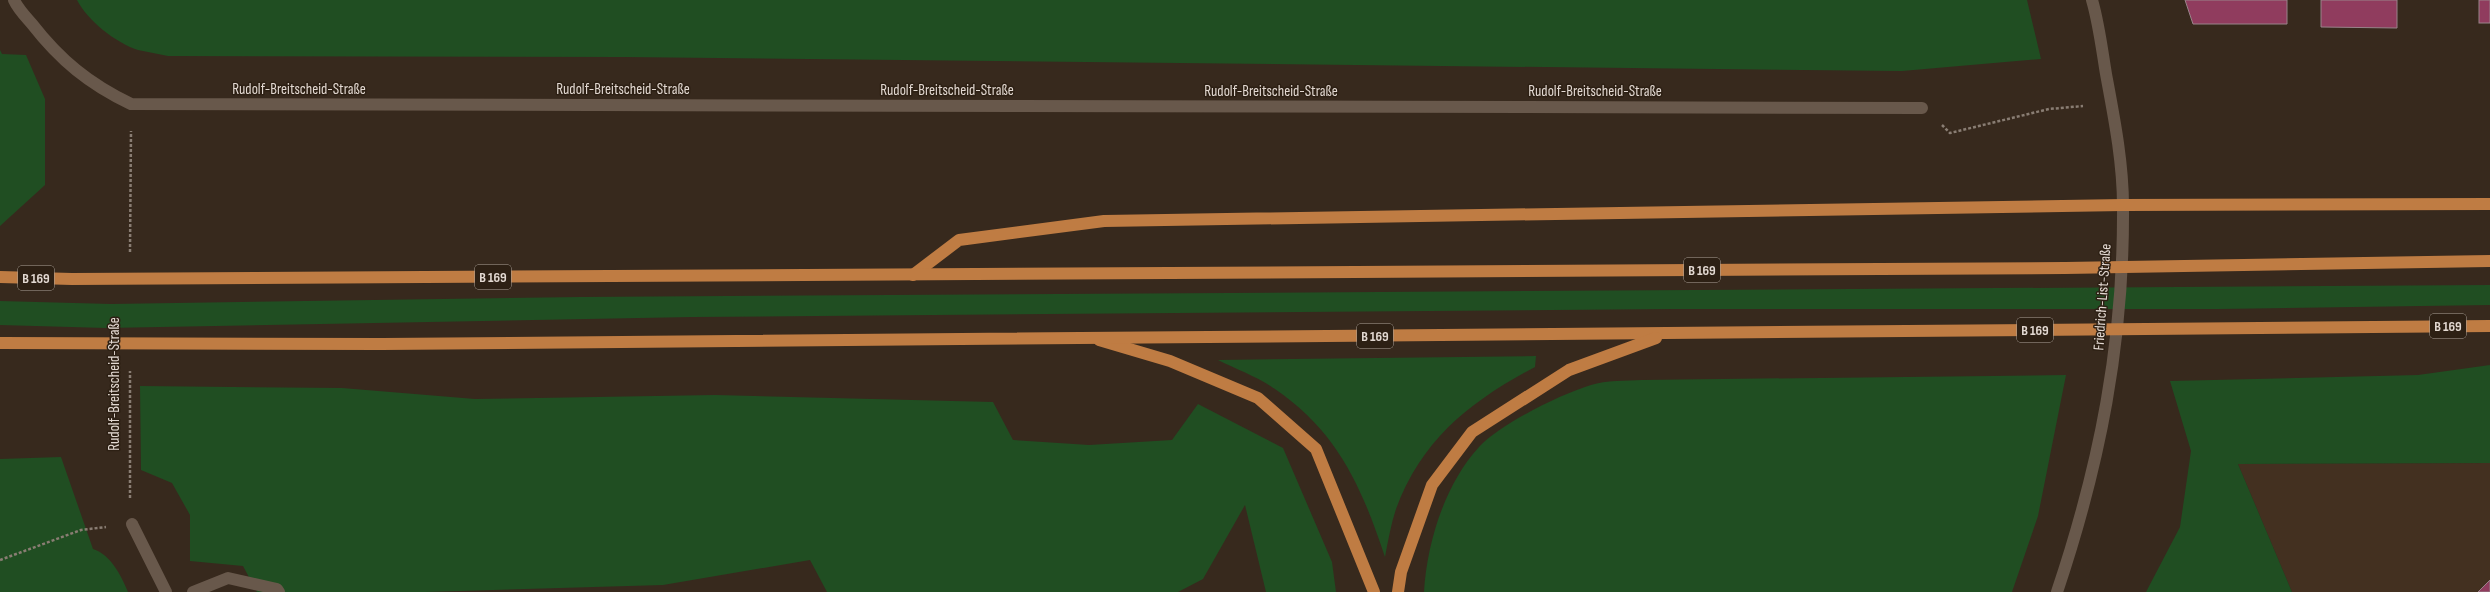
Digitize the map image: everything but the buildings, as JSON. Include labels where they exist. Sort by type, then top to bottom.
[{"type":"highway","points":[[913,275],[959,240],[1104,221],[2123,206],[2490,204]]},
{"type":"highway","name":"B 169","points":[[0,277],[72,279],[2057,268],[2490,261]]},
{"type":"highway","name":"B 169","points":[[0,343],[382,344],[1086,336],[1664,335],[2490,326]]},
{"type":"highway","points":[[1398,592],[1401,572],[1432,485],[1472,432],[1569,370],[1664,335]]},
{"type":"highway","points":[[1086,336],[1170,361],[1258,398],[1316,449],[1374,592]]},
{"type":"street","name":"Rudolf-Breitscheid-Straße","points":[[14,0],[49,47],[69,66],[109,94],[130,104],[1922,108]]},
{"type":"street","name":"Friedrich-List-Straße","points":[[2057,592],[2095,465],[2112,378],[2120,317],[2123,206],[2111,103],[2092,0]]},
{"type":"street","points":[[132,524],[166,592]]},
{"type":"street","points":[[193,592],[228,578],[277,589],[280,592]]},
{"type":"path","points":[[1922,108],[1950,132],[2048,109],[2111,103]]},
{"type":"path","points":[[130,257],[131,156]]},
{"type":"path","name":"Rudolf-Breitscheid-Straße","points":[[130,366],[130,468]]},
{"type":"path","points":[[0,560],[81,530],[132,524]]},
{"type":"shaded area","points":[[2490,463],[2490,592],[2292,592],[2238,464]]},
{"type":"green space","points":[[77,0],[2027,0],[2041,59],[1902,71],[624,57],[168,56],[129,47],[95,23]]},
{"type":"green space","points":[[0,50],[2,54],[26,55],[45,99],[45,185],[0,226]]},
{"type":"green space","points":[[2490,285],[2490,305],[2219,309],[1672,309],[692,317],[106,328],[0,325],[0,301],[111,304],[581,297]]},
{"type":"green space","points":[[1536,356],[1535,367],[1512,380],[1470,408],[1451,424],[1435,442],[1420,462],[1407,484],[1396,509],[1385,557],[1357,485],[1345,463],[1316,424],[1297,406],[1275,389],[1218,360]]},
{"type":"green space","points":[[2490,365],[2490,463],[2238,464],[2292,592],[2146,592],[2180,527],[2191,451],[2170,381],[2418,375]]},
{"type":"green space","points":[[2066,375],[2038,516],[2012,592],[1424,592],[1429,553],[1440,515],[1456,478],[1467,462],[1479,447],[1501,429],[1532,411],[1578,389],[1597,383],[1610,381],[1642,380]]},
{"type":"green space","points":[[140,386],[342,388],[475,399],[715,395],[993,402],[1013,440],[1089,445],[1172,440],[1198,404],[1283,448],[1332,562],[1336,592],[1266,592],[1245,505],[1203,579],[1178,592],[827,592],[810,560],[663,585],[426,592],[257,592],[243,566],[190,561],[190,515],[172,483],[141,470]]},
{"type":"green space","points":[[61,457],[93,549],[105,556],[115,566],[128,592],[0,592],[0,459]]}]
